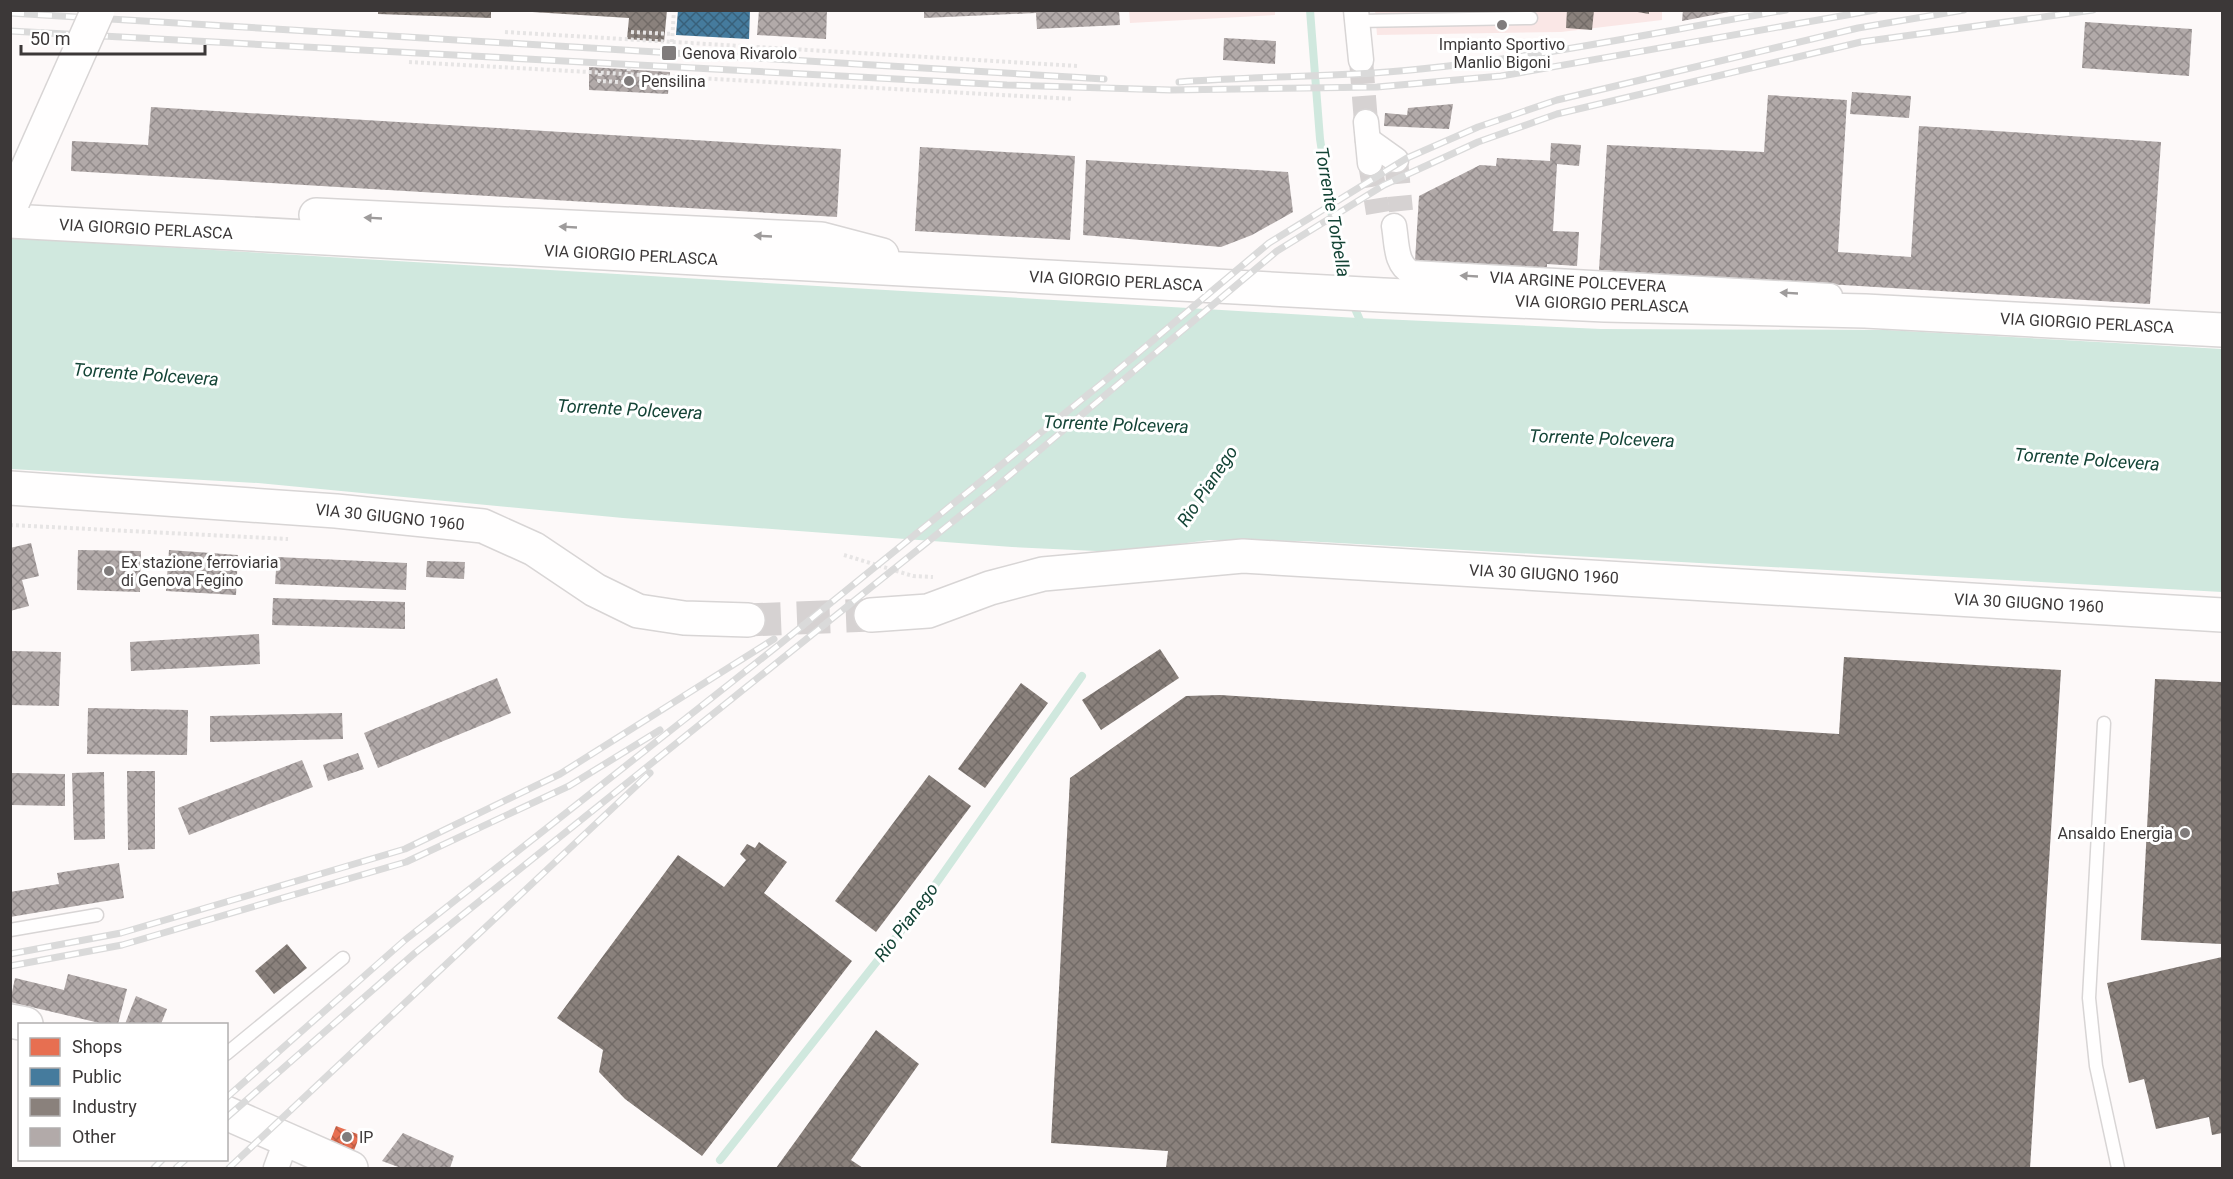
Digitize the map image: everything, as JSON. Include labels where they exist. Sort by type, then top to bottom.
[{"type":"main road","points":[[98,10],[11,207],[822,238],[945,272]]},
{"type":"main road","name":"VIA GIORGIO PERLASCA","points":[[11,207],[945,272],[1383,295],[1605,305],[1865,311],[2223,330]]},
{"type":"main road","name":"VIA 30 GIUGNO 1960","points":[[10,488],[336,511],[483,526],[534,549],[595,590],[638,611],[684,618],[748,620]]},
{"type":"main road","name":"VIA 30 GIUGNO 1960","points":[[871,615],[928,611],[990,588],[1043,574],[1243,556],[2223,615]]},
{"type":"main road","points":[[228,1115],[281,1155],[351,1168]]},
{"type":"street","points":[[1356,16],[1360,60]]},
{"type":"street","points":[[1368,141],[1396,160]]},
{"type":"street","name":"VIA ARGINE POLCEVERA","points":[[1391,217],[1399,259],[1404,270],[1412,273],[1826,294],[1865,311]]},
{"type":"lane","points":[[1356,16],[1531,18]]},
{"type":"lane","points":[[2104,723],[2089,998],[2096,1066],[2118,1168]]},
{"type":"lane","points":[[10,930],[97,915]]},
{"type":"lane","points":[[228,1052],[343,958]]},
{"type":"path","points":[[672,42],[674,10]]},
{"type":"path","points":[[506,32],[1078,66]]},
{"type":"path","points":[[631,32],[673,34]]},
{"type":"path","points":[[681,35],[681,42]]},
{"type":"path","points":[[409,62],[1074,99]]},
{"type":"path","points":[[628,83],[629,65]]},
{"type":"path","points":[[600,73],[600,81],[628,83],[662,84],[663,76]]},
{"type":"path","points":[[10,525],[300,539]]},
{"type":"shaded area","points":[[1129,11],[1275,11],[1275,15],[1130,23]]},
{"type":"shaded area","name":"Impianto Sportivo Manlio Bigoni","points":[[1375,11],[1662,11],[1662,20],[1561,32],[1377,35]]},
{"type":"water","name":"Torrente Polcevera","points":[[10,238],[1358,318],[1601,329],[1887,330],[2222,349],[2222,592],[1303,541],[1210,540],[1117,552],[1012,547],[623,518],[258,483],[11,469]]},
{"type":"building: Shops","points":[[336,1126],[360,1135],[353,1153],[329,1144]]},
{"type":"building: Public","points":[[678,10],[750,10],[749,39],[676,35]]},
{"type":"building: Industry","points":[[378,10],[491,10],[491,18],[378,14]]},
{"type":"building: Industry","points":[[498,10],[667,10],[664,42],[627,39],[629,18]]},
{"type":"building: Industry","points":[[1567,10],[1594,10],[1592,30],[1566,28]]},
{"type":"building: Industry","points":[[1626,10],[1649,10],[1649,14]]},
{"type":"building: Industry","points":[[1160,649],[1179,678],[1101,730],[1082,700]]},
{"type":"building: Industry","points":[[1844,657],[2061,670],[2030,1168],[1166,1168],[1168,1151],[1051,1143],[1070,778],[1186,696],[1220,695],[1839,734]]},
{"type":"building: Industry","name":"Ansaldo Energia","points":[[2155,679],[2222,682],[2222,944],[2141,940]]},
{"type":"building: Industry","points":[[1021,683],[1048,703],[985,788],[958,769]]},
{"type":"building: Industry","points":[[929,775],[971,806],[876,932],[835,901]]},
{"type":"building: Industry","points":[[759,842],[787,862],[764,893],[852,961],[702,1156],[625,1099],[599,1072],[603,1050],[557,1018],[678,855],[724,887],[746,860],[740,854],[747,844],[755,848]]},
{"type":"building: Industry","points":[[287,944],[307,968],[274,994],[255,971]]},
{"type":"building: Industry","points":[[2222,957],[2222,1133],[2212,1135],[2209,1117],[2156,1129],[2144,1079],[2129,1083],[2107,983]]},
{"type":"building: Industry","points":[[876,1030],[919,1064],[851,1160],[863,1168],[776,1168]]},
{"type":"building: Other","points":[[759,10],[827,10],[826,39],[757,35]]},
{"type":"building: Other","points":[[924,10],[1119,10],[1120,25],[1037,29],[1036,13],[924,18]]},
{"type":"building: Other","points":[[1683,10],[1729,10],[1729,12],[1682,21]]},
{"type":"building: Other","points":[[2085,22],[2192,29],[2189,76],[2082,68]]},
{"type":"building: Other","points":[[1224,38],[1276,41],[1275,64],[1223,60]]},
{"type":"building: Other","name":"Pensilina","points":[[589,67],[670,72],[668,94],[589,90]]},
{"type":"building: Other","points":[[1852,92],[1911,96],[1909,118],[1850,114]]},
{"type":"building: Other","points":[[1768,95],[1847,100],[1838,252],[1911,257],[1919,126],[2161,142],[2150,304],[1599,270],[1607,145],[1764,152]]},
{"type":"building: Other","points":[[1453,104],[1449,129],[1384,126],[1385,113],[1407,115],[1408,108]]},
{"type":"building: Other","points":[[151,107],[841,149],[837,217],[71,171],[72,141],[148,145]]},
{"type":"building: Other","points":[[1551,143],[1581,145],[1579,166],[1557,164],[1553,231],[1579,232],[1577,266],[1547,264],[1547,269],[1415,261],[1419,196],[1480,165],[1496,166],[1497,158],[1550,161]]},
{"type":"building: Other","points":[[920,147],[1075,156],[1070,240],[915,231]]},
{"type":"building: Other","points":[[1086,160],[1288,172],[1293,212],[1252,235],[1221,247],[1083,235]]},
{"type":"building: Other","points":[[31,543],[39,576],[22,580],[29,606],[10,611],[10,548]]},
{"type":"building: Other","name":"Ex stazione ferroviaria di Genova Fegino","points":[[78,550],[141,551],[140,592],[77,590]]},
{"type":"building: Other","points":[[169,550],[238,555],[236,595],[166,591]]},
{"type":"building: Other","points":[[277,557],[407,563],[406,590],[275,584]]},
{"type":"building: Other","points":[[427,561],[465,562],[464,579],[426,577]]},
{"type":"building: Other","points":[[273,598],[405,602],[405,629],[272,625]]},
{"type":"building: Other","points":[[259,634],[260,664],[131,671],[130,642]]},
{"type":"building: Other","points":[[10,651],[61,652],[59,706],[10,705]]},
{"type":"building: Other","points":[[497,678],[511,713],[378,768],[364,733]]},
{"type":"building: Other","points":[[88,708],[188,710],[187,755],[87,754]]},
{"type":"building: Other","points":[[342,713],[343,739],[210,742],[210,716]]},
{"type":"building: Other","points":[[358,753],[364,769],[328,781],[323,765]]},
{"type":"building: Other","points":[[302,760],[313,787],[189,835],[178,808]]},
{"type":"building: Other","points":[[127,771],[155,771],[155,849],[128,850]]},
{"type":"building: Other","points":[[104,772],[105,839],[74,840],[72,773]]},
{"type":"building: Other","points":[[12,773],[65,774],[65,806],[11,805]]},
{"type":"building: Other","points":[[119,863],[124,898],[10,917],[10,892],[59,884],[57,873]]},
{"type":"building: Other","points":[[68,974],[127,989],[118,1023],[100,1023],[10,1002],[15,978],[64,990]]},
{"type":"building: Other","points":[[136,996],[167,1009],[161,1023],[125,1023]]},
{"type":"building: Other","points":[[403,1133],[454,1156],[450,1168],[401,1168],[382,1161]]},
{"type":"waterway","name":"Torrente Torbella","points":[[1310,10],[1320,139],[1340,267],[1346,285]]},
{"type":"waterway","name":"Torrente Torbella","points":[[1352,302],[1363,327]]},
{"type":"waterway","name":"Rio Pianego","points":[[720,1160],[916,912],[1082,676]]},
{"type":"tunnel","points":[[1361,60],[1366,122]]},
{"type":"tunnel","points":[[1396,160],[1401,211]]},
{"type":"tunnel","points":[[1370,163],[1378,213]]},
{"type":"tunnel","points":[[748,620],[871,615]]},
{"type":"railway","points":[[1179,82],[1373,73],[1476,63],[1786,10]]},
{"type":"railway","points":[[10,31],[1007,85],[1170,90],[1377,87],[1501,76],[1875,10]]},
{"type":"railway","points":[[228,1096],[405,940],[780,644],[1101,384],[1269,243],[1407,158],[1478,127],[1557,100],[1858,28],[1964,10]]},
{"type":"railway","points":[[228,1116],[415,953],[991,491],[1277,251],[1384,185],[1478,142],[1557,114],[1861,42],[2093,10]]},
{"type":"railway","points":[[10,13],[1104,79]]},
{"type":"railway","points":[[10,954],[121,933],[405,849],[560,774],[774,639]]},
{"type":"railway","points":[[10,966],[122,945],[406,862],[569,786],[660,730]]},
{"type":"railway","points":[[229,1168],[650,773]]},
{"type":"railway","points":[[154,1168],[161,1161]]},
{"type":"railway","points":[[176,1168],[184,1161]]},
{"type":"place","name":"Impianto Sportivo Manlio Bigoni","points":[[1502,25]]},
{"type":"place","name":"Genova Rivarolo","points":[[669,53]]},
{"type":"place","name":"Pensilina","points":[[629,81]]},
{"type":"place","name":"Ex stazione ferroviaria di Genova Fegino","points":[[109,571]]},
{"type":"place","name":"Ansaldo Energia","points":[[2185,833]]},
{"type":"place","name":"IP","points":[[347,1137]]}]
